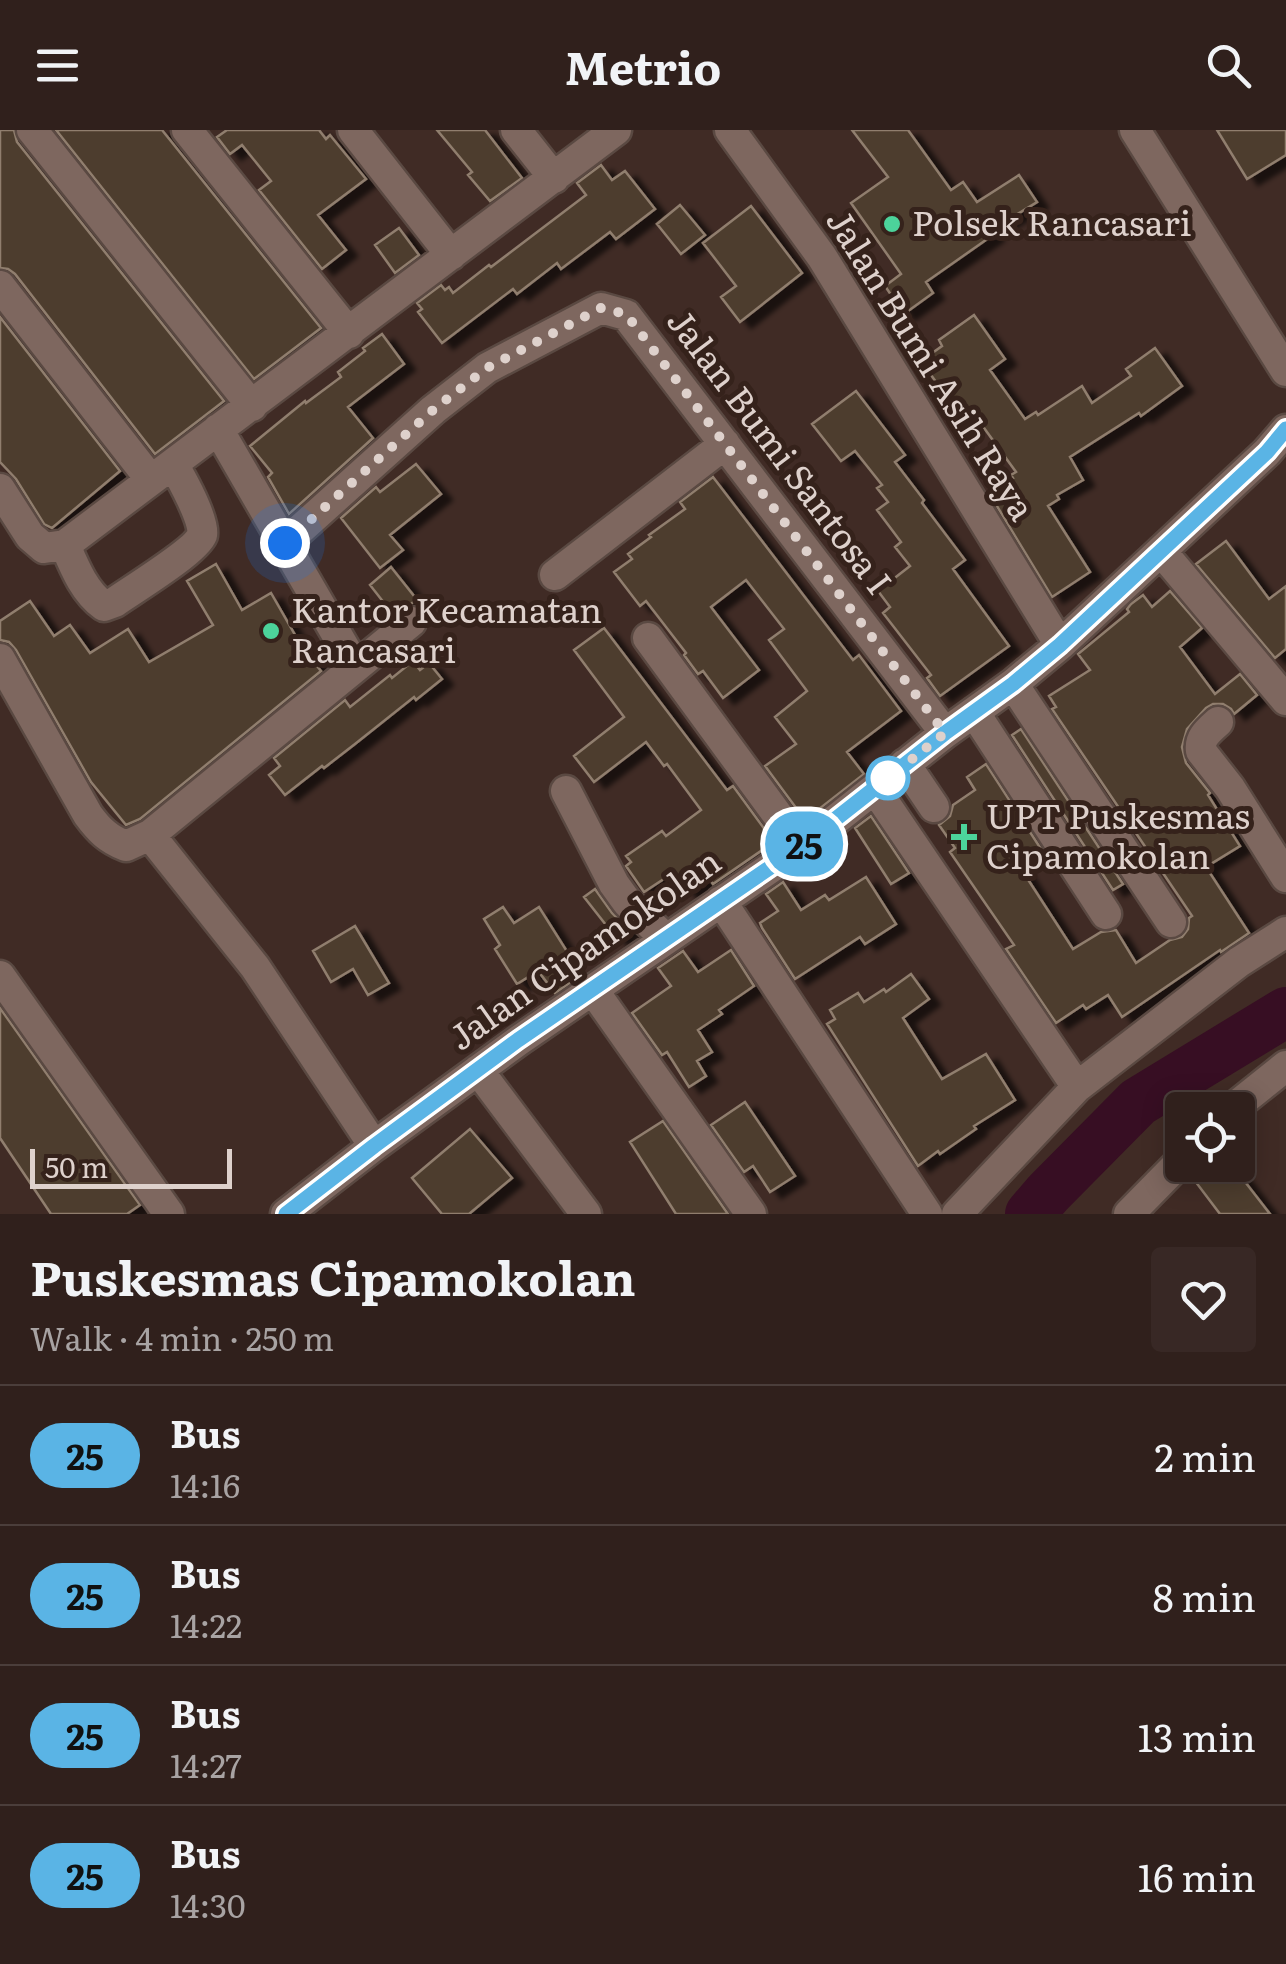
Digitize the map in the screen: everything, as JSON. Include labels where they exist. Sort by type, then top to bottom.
[{"type":"street","points":[[32,130],[252,406]]},
{"type":"street","points":[[188,130],[348,333]]},
{"type":"street","points":[[353,130],[452,256]]},
{"type":"street","points":[[516,130],[554,178]]},
{"type":"street","points":[[0,490],[30,536],[44,548],[65,544],[616,130]]},
{"type":"street","name":"Jalan Bumi Asih Raya","points":[[730,130],[822,257],[1060,645]]},
{"type":"street","points":[[1134,130],[1286,370]]},
{"type":"street","points":[[0,286],[162,472],[189,492],[202,529],[202,536],[190,550],[116,602],[104,606],[94,600],[65,544]]},
{"type":"street","name":"Jalan Bumi Santosa I","points":[[285,543],[433,410],[487,368],[601,308],[626,314],[945,733]]},
{"type":"street","points":[[218,429],[355,666]]},
{"type":"street","name":"Jalan Cipamokolan","points":[[286,1214],[478,1070],[800,847],[1013,684],[1060,645],[1286,430]]},
{"type":"street","points":[[556,575],[725,444]]},
{"type":"street","points":[[1161,551],[1286,700]]},
{"type":"street","points":[[0,659],[88,815],[100,832],[126,846],[150,835],[411,622]]},
{"type":"street","points":[[648,638],[800,847]]},
{"type":"street","points":[[1013,684],[1171,922]]},
{"type":"street","points":[[974,712],[1106,914]]},
{"type":"street","points":[[1218,722],[1204,735],[1201,752],[1230,788],[1286,877]]},
{"type":"street","points":[[905,764],[934,807]]},
{"type":"street","points":[[874,789],[1077,1087]]},
{"type":"street","points":[[566,791],[614,884],[666,939]]},
{"type":"street","points":[[150,835],[255,966],[374,1146]]},
{"type":"street","points":[[721,900],[927,1214]]},
{"type":"street","points":[[957,1214],[1077,1087],[1239,962],[1286,932]]},
{"type":"street","points":[[0,976],[168,1214]]},
{"type":"street","points":[[593,990],[751,1214]]},
{"type":"street","points":[[1254,1092],[1286,1066]]},
{"type":"street","points":[[478,1070],[586,1214]]},
{"type":"street","points":[[1130,1214],[1165,1178]]},
{"type":"building","points":[[0,130],[14,130],[17,142],[224,401],[155,454],[15,274],[0,268]]},
{"type":"building","points":[[56,130],[162,130],[321,328],[254,379]]},
{"type":"building","points":[[227,130],[319,130],[326,139],[330,135],[366,179],[318,215],[346,250],[322,269],[259,190],[271,181],[242,145],[230,154],[217,137]]},
{"type":"building","points":[[437,130],[485,130],[522,178],[490,201]]},
{"type":"building","points":[[852,130],[908,130],[951,190],[963,182],[977,202],[1019,175],[1037,202],[990,231],[993,235],[926,282],[933,293],[904,314],[885,286],[901,274],[851,203],[888,177]]},
{"type":"building","points":[[1217,130],[1286,130],[1286,155],[1247,179]]},
{"type":"building","points":[[601,165],[612,180],[625,171],[655,209],[616,239],[610,232],[561,269],[557,263],[517,294],[513,289],[442,343],[418,312],[422,309],[417,303],[441,285],[453,293],[491,267],[586,195],[577,183]]},
{"type":"building","points":[[680,205],[705,235],[681,254],[657,224]]},
{"type":"building","points":[[751,206],[802,273],[740,322],[721,297],[736,286],[703,243]]},
{"type":"building","points":[[399,228],[419,255],[395,273],[375,245]]},
{"type":"building","points":[[974,315],[1005,359],[990,370],[1025,419],[1036,412],[1038,415],[1082,386],[1092,403],[1131,376],[1126,369],[1155,348],[1182,386],[1141,416],[1139,413],[1070,457],[1083,480],[1057,495],[1059,499],[1048,506],[1090,572],[1052,597],[989,493],[1016,472],[976,417],[966,424],[921,361],[942,346],[939,340]]},
{"type":"building","points":[[0,317],[120,471],[52,528],[44,524],[16,479],[0,462]]},
{"type":"building","points":[[382,334],[404,364],[348,407],[373,438],[289,514],[268,477],[272,473],[250,446],[341,377],[338,372]]},
{"type":"building","points":[[856,391],[905,455],[895,462],[965,560],[953,569],[1009,646],[940,696],[927,678],[931,675],[883,613],[890,607],[878,591],[910,566],[895,547],[901,542],[877,510],[888,502],[877,488],[882,485],[855,451],[841,461],[812,424]]},
{"type":"building","points":[[416,464],[441,494],[390,535],[403,550],[380,568],[341,518],[376,487],[380,492]]},
{"type":"building","points":[[713,477],[853,660],[859,655],[901,711],[847,752],[864,774],[805,820],[765,766],[796,744],[775,717],[807,691],[769,640],[784,629],[746,580],[711,607],[759,670],[723,698],[703,671],[698,674],[646,601],[640,606],[614,572],[632,559],[628,554],[649,535],[685,509],[680,502]]},
{"type":"building","points":[[1226,541],[1269,599],[1286,586],[1286,649],[1275,658],[1196,564]]},
{"type":"building","points":[[216,564],[242,610],[271,593],[302,647],[321,671],[140,819],[126,825],[91,782],[16,650],[9,642],[0,640],[0,621],[30,601],[54,636],[70,625],[90,653],[128,629],[149,662],[213,625],[187,581]]},
{"type":"building","points":[[391,567],[418,601],[392,613],[370,585]]},
{"type":"building","points":[[1170,591],[1202,628],[1180,647],[1215,694],[1240,674],[1257,695],[1234,714],[1223,704],[1206,708],[1187,729],[1182,747],[1186,763],[1210,793],[1240,846],[1206,867],[1249,933],[1122,1017],[1108,995],[1086,1009],[1083,1005],[1056,1023],[1006,949],[1014,945],[950,852],[955,848],[939,825],[950,816],[953,805],[975,790],[967,777],[986,764],[1041,849],[1018,864],[1073,949],[1101,932],[1116,930],[1136,963],[1170,940],[1182,937],[1192,916],[1052,709],[1056,707],[1049,696],[1090,670],[1078,654],[1129,612],[1131,604],[1143,595],[1152,607]]},
{"type":"building","points":[[604,628],[727,790],[733,786],[774,842],[713,884],[710,880],[689,895],[673,873],[644,892],[626,866],[631,862],[626,856],[662,831],[666,836],[701,810],[667,764],[664,766],[646,742],[594,782],[574,756],[624,717],[574,650]]},
{"type":"building","points":[[413,661],[420,670],[429,663],[442,679],[285,795],[269,775],[280,766],[274,758],[345,700],[350,707]]},
{"type":"building","points":[[1021,729],[1123,884],[1113,890],[1012,735]]},
{"type":"building","points":[[871,816],[909,873],[891,884],[855,828]]},
{"type":"building","points":[[866,877],[896,924],[865,944],[860,937],[795,979],[760,923],[778,911],[766,894],[783,882],[801,910],[825,895],[829,900]]},
{"type":"building","points":[[595,889],[629,930],[617,939],[584,897]]},
{"type":"building","points":[[503,907],[514,923],[539,907],[568,953],[559,958],[574,980],[555,993],[538,971],[517,984],[495,949],[500,945],[484,919]]},
{"type":"building","points":[[355,926],[389,983],[368,995],[353,969],[331,982],[313,951]]},
{"type":"building","points":[[731,950],[754,986],[698,1030],[712,1052],[697,1061],[706,1076],[689,1087],[667,1052],[662,1055],[632,1013],[671,986],[658,968],[683,951],[698,972]]},
{"type":"building","points":[[911,974],[929,999],[903,1018],[942,1079],[986,1054],[1015,1100],[918,1166],[827,1024],[835,1019],[830,1010],[858,993],[864,1002]]},
{"type":"building","points":[[0,1008],[140,1205],[127,1214],[51,1214],[0,1138]]},
{"type":"building","points":[[745,1102],[795,1176],[770,1192],[753,1166],[744,1172],[711,1125]]},
{"type":"building","points":[[663,1121],[728,1214],[676,1214],[630,1142]]},
{"type":"building","points":[[470,1129],[512,1178],[469,1214],[442,1214],[412,1178]]},
{"type":"building","points":[[1196,1182],[1245,1182],[1270,1214],[1220,1214]]},
{"type":"waterway","points":[[1030,1214],[1138,1102],[1286,1012]]},
{"type":"bus line","name":"25","points":[[286,1214],[518,1040],[800,847],[1013,684],[1267,452],[1286,429]]},
{"type":"place","name":"Polsek Rancasari","points":[[892,224]]},
{"type":"place","name":"Kantor Kecamatan Rancasari","points":[[271,631]]},
{"type":"place","name":"UPT Puskesmas Cipamokolan","points":[[964,837]]},
{"type":"route","points":[[285,543],[433,410],[487,368],[601,308],[626,314],[945,733],[888,778]]}]
